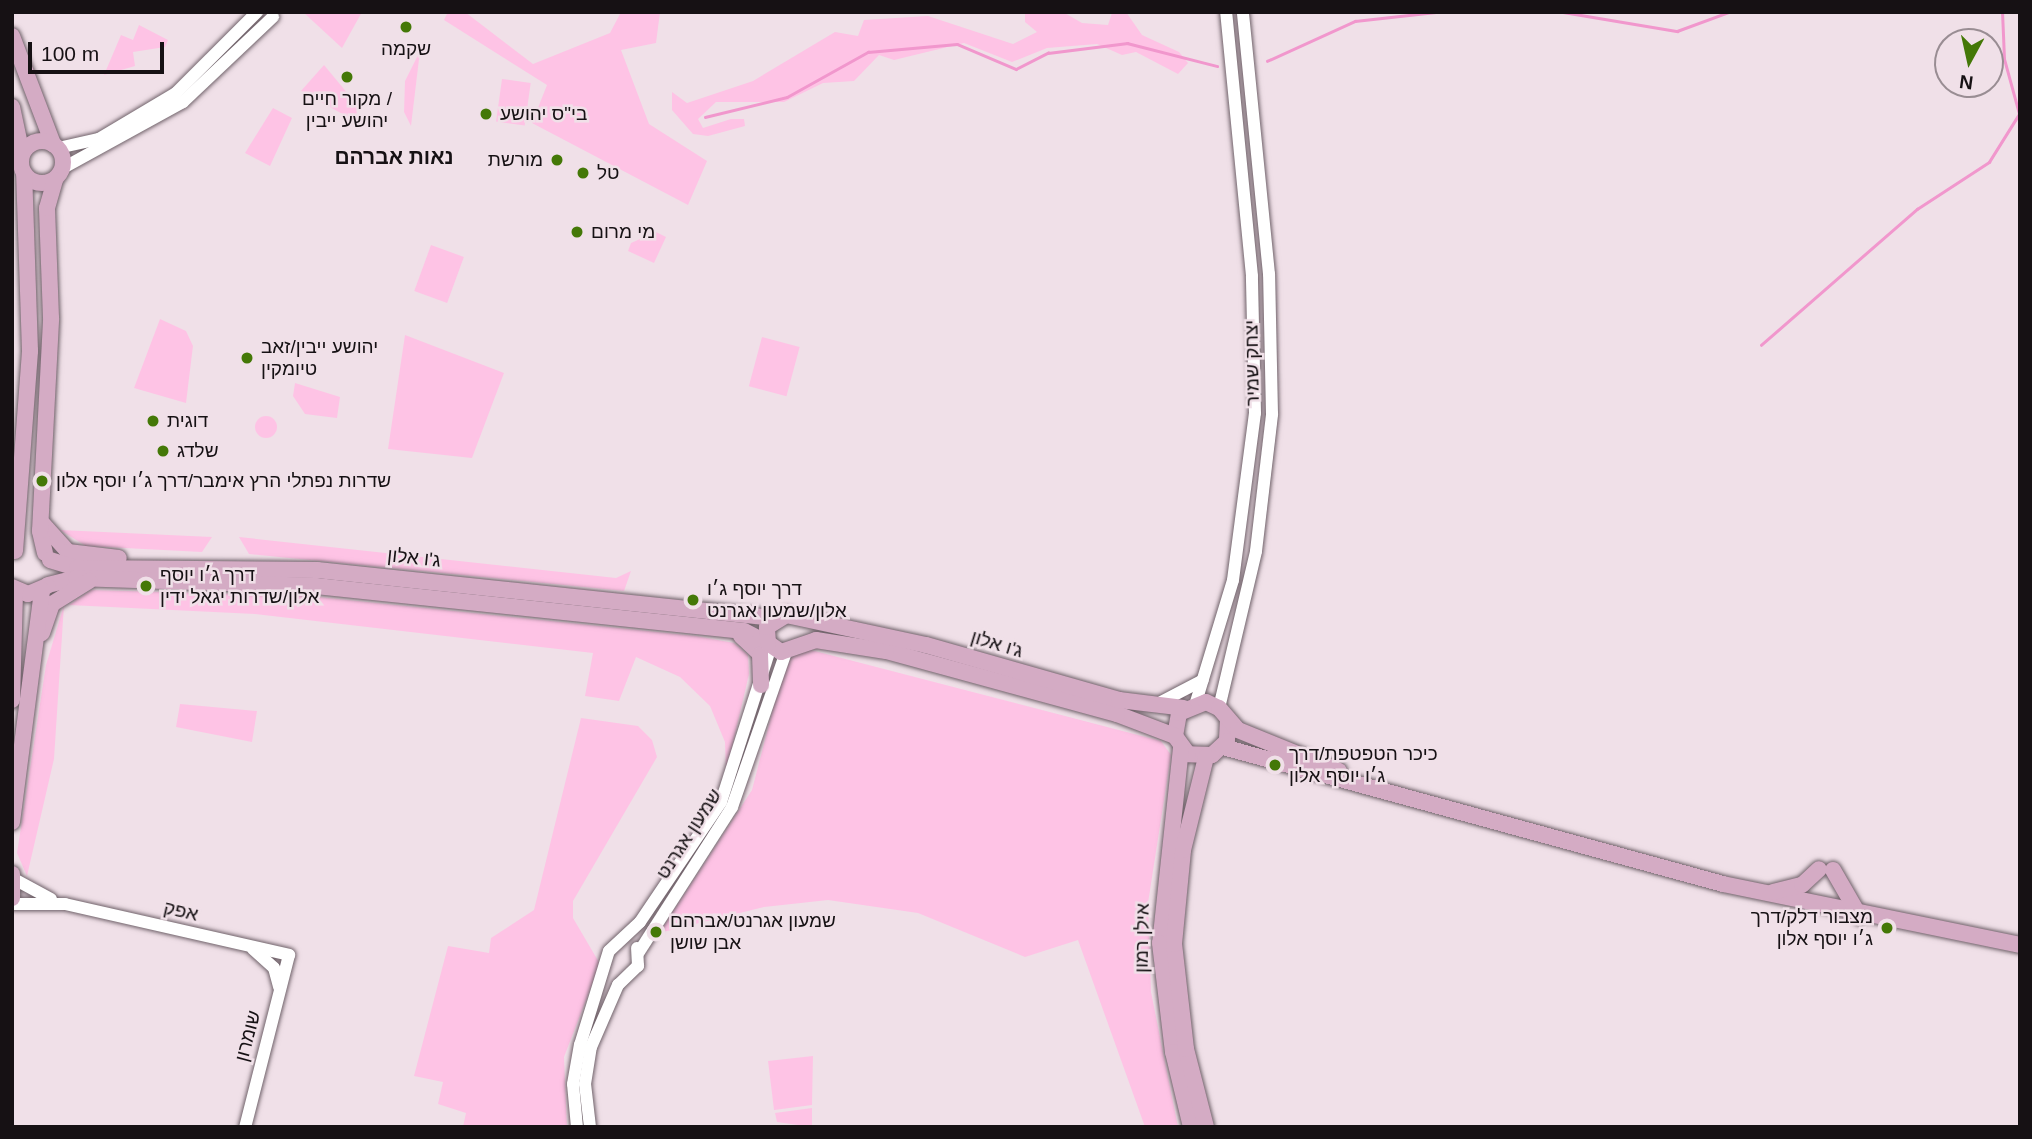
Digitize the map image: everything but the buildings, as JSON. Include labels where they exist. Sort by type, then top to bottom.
[{"type":"main road","points":[[12,36],[55,146],[59,174],[47,208],[51,318],[41,519],[48,556],[12,822]]},
{"type":"main road","points":[[12,107],[22,153],[31,284],[27,426],[14,552]]},
{"type":"main road","points":[[22,153],[35,142],[55,146]]},
{"type":"main road","points":[[24,174],[38,183],[59,174]]},
{"type":"main road","points":[[12,522],[27,426]]},
{"type":"main road","points":[[41,519],[68,552],[198,566]]},
{"type":"main road","name":"ג'ו אלון","points":[[14,552],[30,547],[77,568],[198,566],[357,574],[797,621],[926,645],[1136,704],[1190,705],[1224,714],[1247,734],[1383,789]]},
{"type":"main road","name":"ג'ו אלון","points":[[13,588],[45,587],[96,579],[316,586],[727,629],[781,646],[816,639],[948,666],[1178,742],[1206,757]]},
{"type":"main road","points":[[33,666],[52,604],[96,579]]},
{"type":"main road","points":[[12,700],[16,651],[13,588]]},
{"type":"main road","points":[[774,618],[767,627],[781,646],[797,621]]},
{"type":"main road","points":[[12,621],[16,651]]},
{"type":"main road","points":[[727,629],[757,647],[761,685]]},
{"type":"main road","name":"אילן רמון","points":[[1190,705],[1178,742],[1167,837],[1161,955],[1172,1052],[1191,1127]]},
{"type":"main road","points":[[1223,747],[1224,714]]},
{"type":"main road","points":[[1206,757],[1223,747],[1860,917],[2020,945]]},
{"type":"main road","name":"אילן רמון","points":[[1206,757],[1182,850],[1174,944],[1186,1049],[1206,1127]]},
{"type":"main road","points":[[1764,893],[1802,885],[1826,870],[1860,917]]},
{"type":"main road","points":[[12,901],[13,876]]},
{"type":"street","name":"יצחק שמיר","points":[[1190,705],[1207,674],[1240,548],[1255,413],[1252,276],[1226,12]]},
{"type":"street","name":"יצחק שמיר","points":[[1224,714],[1256,551],[1272,414],[1269,274],[1243,12]]},
{"type":"street","points":[[55,146],[99,139],[176,93],[269,13]]},
{"type":"street","points":[[59,174],[183,102],[269,13]]},
{"type":"street","name":"שמעון אגרנט","points":[[608,959],[721,802],[761,685],[781,646]]},
{"type":"street","name":"שמעון אגרנט","points":[[629,973],[639,952],[732,807],[781,646]]},
{"type":"street","points":[[1136,704],[1176,699],[1207,674]]},
{"type":"street","name":"אפק","points":[[13,876],[65,904]]},
{"type":"street","name":"אפק","points":[[12,901],[65,904],[289,955]]},
{"type":"street","points":[[621,942],[639,952]]},
{"type":"street","points":[[246,946],[274,968],[280,993]]},
{"type":"street","name":"שומרון","points":[[245,1127],[289,955]]},
{"type":"street","points":[[590,1127],[586,1084],[591,1047],[602,1014],[629,973],[616,971],[608,959]]},
{"type":"street","points":[[578,1127],[573,1083],[579,1045],[608,959]]},
{"type":"shaded area","points":[[303,12],[362,12],[342,48]]},
{"type":"shaded area","points":[[448,12],[465,12],[533,64],[610,33],[621,12],[660,12],[656,43],[621,50],[649,124],[707,161],[688,205],[532,123],[547,85],[444,20]]},
{"type":"shaded area","points":[[1025,12],[1063,12],[1082,23],[1108,25],[1112,13],[1126,12],[1142,35],[1179,52],[1188,63],[1178,74],[1136,52],[1122,55],[1097,44],[1047,48],[1012,62],[964,43],[894,60],[879,55],[854,81],[823,83],[784,102],[716,102],[698,119],[703,128],[731,119],[744,119],[745,126],[708,136],[693,134],[672,110],[672,92],[687,103],[753,81],[835,32],[858,36],[864,20],[928,16],[1013,44],[1037,32],[1025,22]]},
{"type":"shaded area","points":[[139,25],[168,40],[165,47],[133,52],[135,66],[104,75],[121,35],[133,40]]},
{"type":"shaded area","points":[[420,51],[411,126],[404,112],[405,81]]},
{"type":"shaded area","points":[[324,65],[358,106],[355,121],[301,91]]},
{"type":"shaded area","points":[[502,79],[531,83],[525,126],[496,122]]},
{"type":"shaded area","points":[[273,108],[292,118],[270,166],[245,153]]},
{"type":"shaded area","points":[[656,232],[666,237],[654,263],[628,251],[631,243]]},
{"type":"shaded area","points":[[431,245],[464,257],[447,303],[414,291]]},
{"type":"shaded area","points":[[160,319],[186,331],[193,346],[186,403],[134,388]]},
{"type":"shaded area","points":[[405,335],[504,373],[472,458],[388,449]]},
{"type":"shaded area","points":[[762,337],[800,347],[786,396],[749,386]]},
{"type":"shaded area","points":[[295,383],[340,397],[337,418],[305,414],[293,396]]},
{"type":"shaded area","points":[[266,416],[274,419],[277,427],[274,435],[266,438],[258,435],[255,427],[258,419]]},
{"type":"shaded area","points":[[60,530],[212,537],[202,552],[86,546]]},
{"type":"shaded area","points":[[239,537],[616,578],[631,571],[624,591],[249,554]]},
{"type":"shaded area","points":[[91,590],[309,596],[696,636],[734,643],[748,655],[749,674],[726,773],[725,742],[710,706],[680,677],[636,657],[619,701],[585,696],[593,653],[255,614],[69,605]]},
{"type":"shaded area","points":[[64,605],[54,759],[27,876],[17,853],[46,665]]},
{"type":"shaded area","points":[[807,649],[1161,741],[1171,755],[1148,903],[1151,992],[1178,1127],[1145,1127],[1078,940],[1025,957],[918,913],[828,900],[764,907],[659,933],[752,790],[782,674],[792,656]]},
{"type":"shaded area","points":[[180,704],[257,711],[252,742],[176,727]]},
{"type":"shaded area","points":[[581,718],[638,726],[652,740],[657,757],[573,901],[573,918],[600,964],[564,1057],[567,1127],[463,1127],[466,1113],[438,1104],[443,1082],[414,1076],[448,946],[489,953],[491,938],[534,910]]},
{"type":"shaded area","points":[[813,1056],[812,1105],[774,1110],[768,1061]]},
{"type":"shaded area","points":[[812,1108],[812,1127],[777,1122],[775,1113]]},
{"type":"waterway","points":[[1267,61],[1355,21],[1435,12]]},
{"type":"waterway","points":[[1563,12],[1677,31],[1729,12]]},
{"type":"waterway","points":[[1761,345],[1917,209],[1989,162],[2019,114],[2004,59],[2002,12]]},
{"type":"waterway","points":[[705,117],[787,97],[868,52],[957,44],[1016,69],[1048,53],[1127,43],[1217,66]]},
{"type":"place","name":"שקמה","points":[[406,27]]},
{"type":"place","name":"מקור חיים / יהושע ייבין","points":[[347,77]]},
{"type":"place","name":"בי\"ס יהושע","points":[[486,114]]},
{"type":"place","name":"מורשת","points":[[557,160]]},
{"type":"place","name":"טל","points":[[583,173]]},
{"type":"place","name":"מי מרום","points":[[577,232]]},
{"type":"place","name":"יהושע ייבין/זאב טיומקין","points":[[247,358]]},
{"type":"place","name":"דוגית","points":[[153,421]]},
{"type":"place","name":"שלדג","points":[[163,451]]},
{"type":"place","name":"שדרות נפתלי הרץ אימבר/דרך ג׳ו יוסף אלון","points":[[42,481]]},
{"type":"place","name":"דרך ג׳ו יוסף אלון/שדרות יגאל ידין","points":[[146,586]]},
{"type":"place","name":"דרך יוסף ג׳ו אלון/שמעון אגרנט","points":[[693,600]]},
{"type":"place","name":"כיכר הטפטפת/דרך ג׳ו יוסף אלון","points":[[1275,765]]},
{"type":"place","name":"מצבור דלק/דרך ג׳ו יוסף אלון","points":[[1887,928]]},
{"type":"place","name":"שמעון אגרנט/אברהם אבן שושן","points":[[656,932]]},
{"type":"district","name":"נאות אברהם","points":[[394,157]]}]
